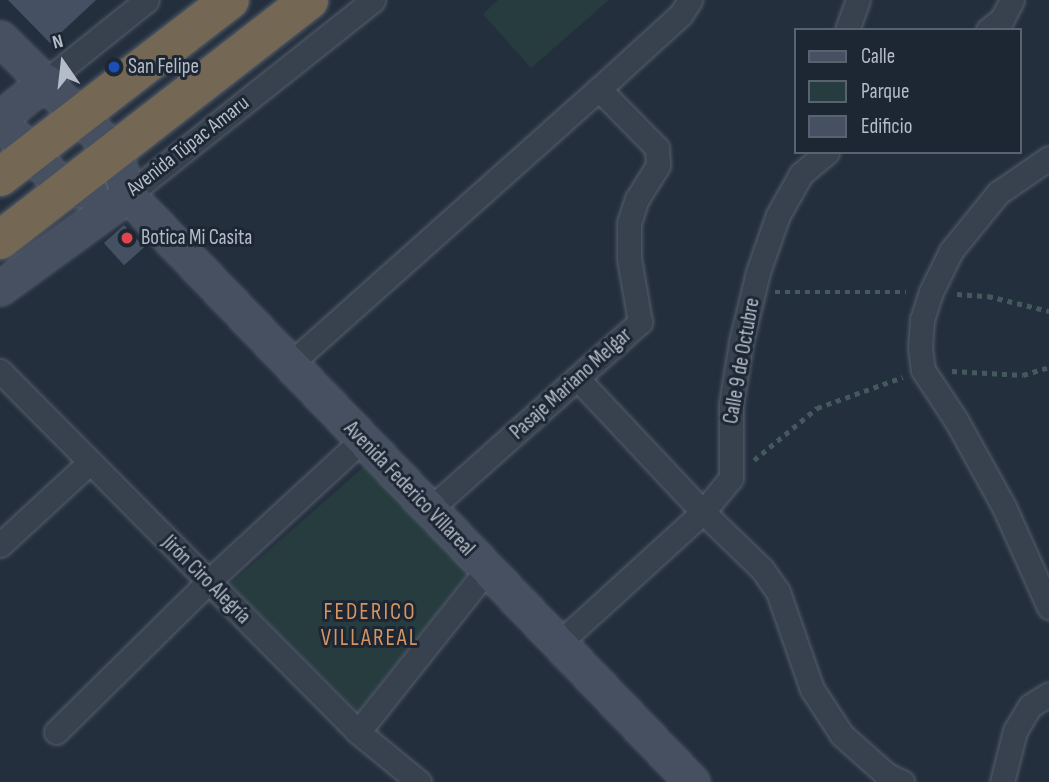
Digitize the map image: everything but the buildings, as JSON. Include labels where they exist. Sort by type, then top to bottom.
[{"type":"highway","points":[[0,177],[230,0]]},
{"type":"highway","name":"Avenida Túpac Amaru","points":[[0,240],[309,0]]},
{"type":"street","points":[[128,195],[65,189],[0,119],[147,0]]},
{"type":"street","name":"Avenida Túpac Amaru","points":[[0,288],[128,195],[373,0]]},
{"type":"street","points":[[289,365],[599,89],[681,14],[691,0]]},
{"type":"street","points":[[849,28],[858,0]]},
{"type":"street","points":[[991,28],[1002,19],[1012,0]]},
{"type":"street","points":[[0,38],[114,151]]},
{"type":"street","name":"Pasaje Mariano Melgar","points":[[429,510],[640,322],[629,258],[629,223],[637,199],[658,164],[657,148],[599,89]]},
{"type":"street","name":"Avenida Federico Villareal","points":[[114,151],[128,195],[691,782]]},
{"type":"street","name":"Calle 9 de Octubre","points":[[731,478],[731,404],[753,292],[779,215],[803,163],[823,154]]},
{"type":"street","points":[[1049,158],[998,192],[951,251],[930,292],[922,320],[920,347],[923,370],[956,420],[1004,507],[1049,607]]},
{"type":"street","name":"Jirón Ciro Alegría","points":[[0,371],[358,732],[419,782]]},
{"type":"street","points":[[577,378],[703,512],[762,569],[778,593],[812,689],[842,735],[887,775],[902,782]]},
{"type":"street","points":[[56,732],[208,582],[362,440]]},
{"type":"street","points":[[0,545],[89,463]]},
{"type":"street","points":[[558,644],[703,512],[731,478]]},
{"type":"street","points":[[358,732],[488,570]]},
{"type":"street","points":[[1002,782],[1015,731],[1030,706],[1049,694]]},
{"type":"path","points":[[753,292],[930,292],[988,296],[1049,311]]},
{"type":"path","points":[[731,478],[817,408],[923,370],[1023,375],[1049,367]]},
{"type":"green space","points":[[498,0],[609,0],[531,68],[483,14]]},
{"type":"green space","points":[[367,464],[471,570],[358,712],[230,584]]},
{"type":"place","name":"San Felipe","points":[[114,67]]},
{"type":"place","name":"Botica Mi Casita","points":[[127,238]]},
{"type":"district","name":"FEDERICO VILLAREAL","points":[[370,625]]}]
